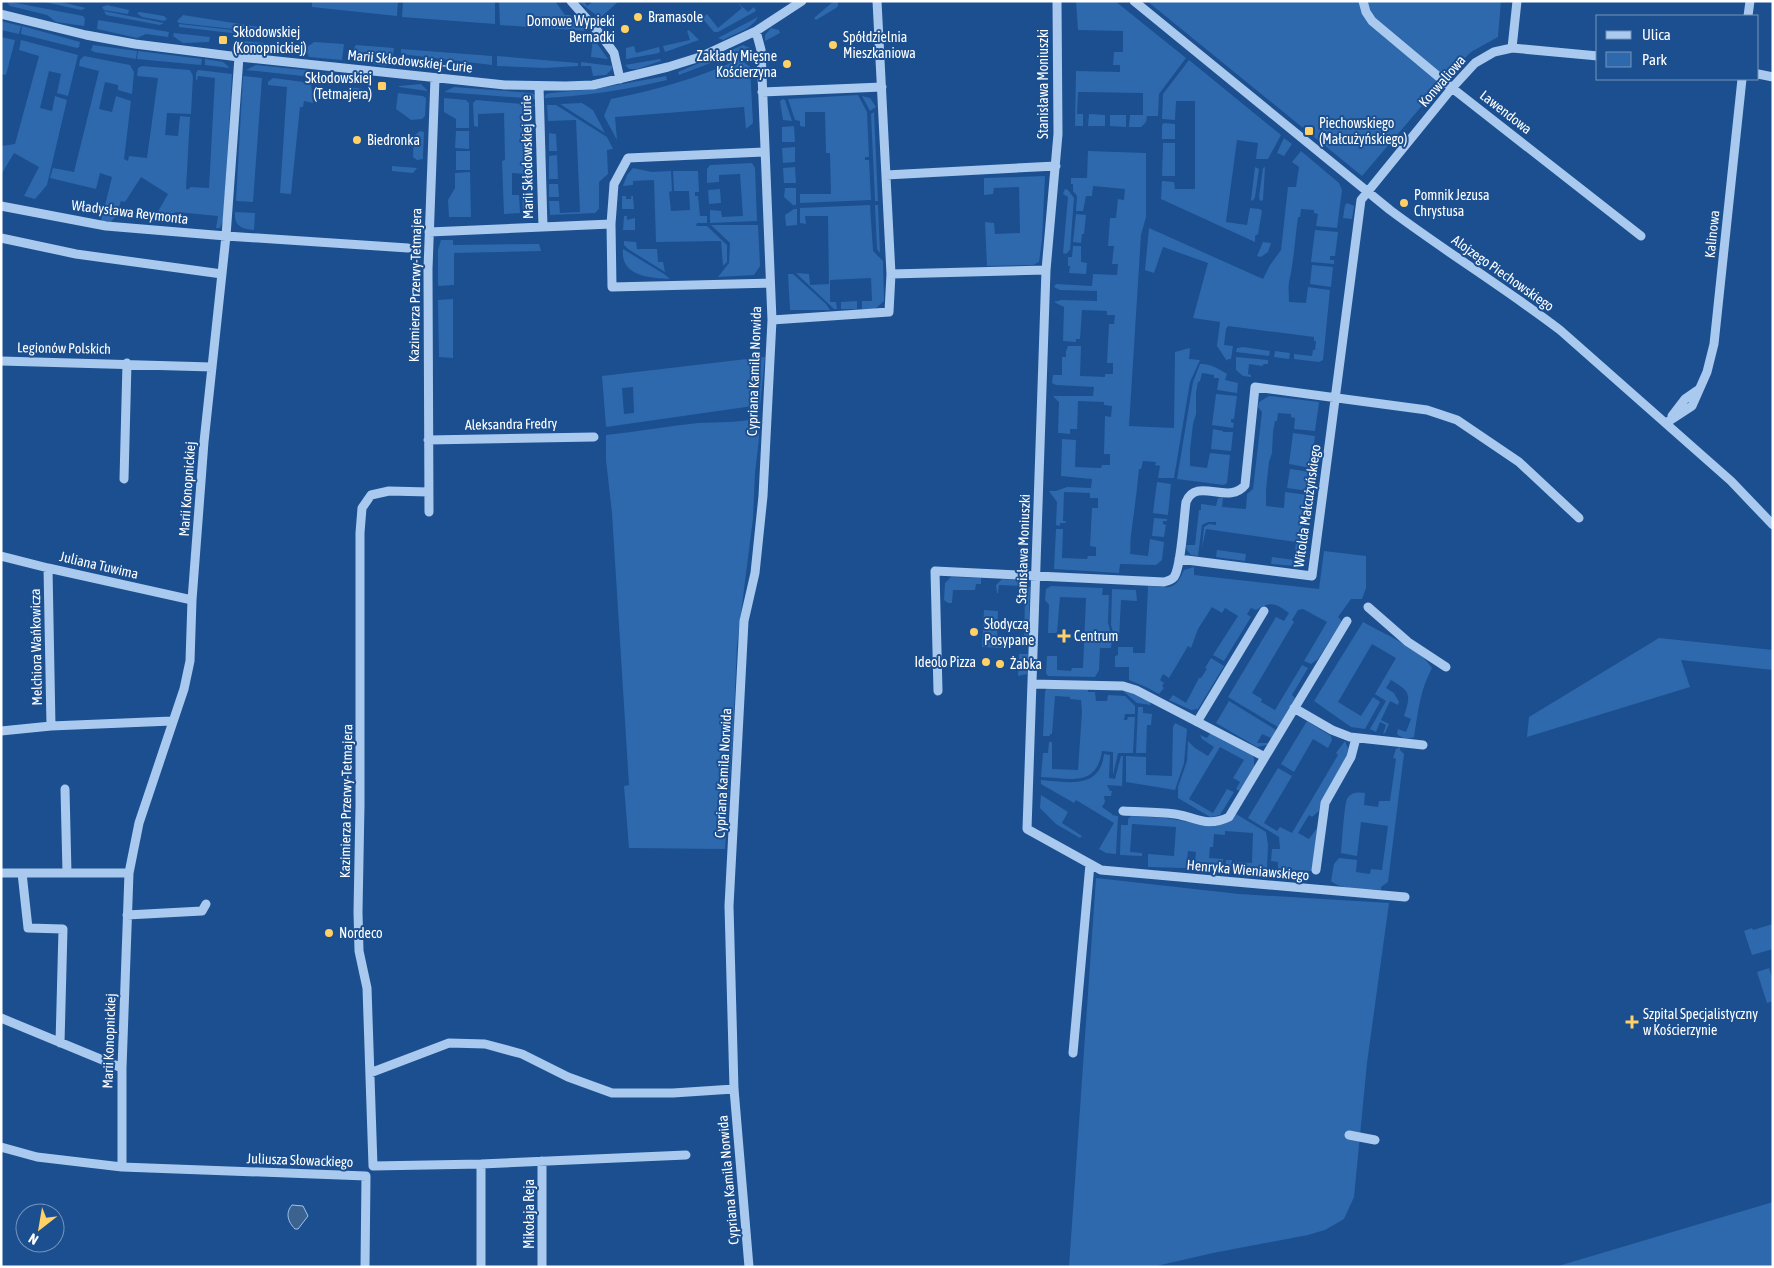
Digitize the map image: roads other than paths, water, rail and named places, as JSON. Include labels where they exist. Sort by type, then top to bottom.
[{"type":"street","points":[[571,1],[614,53],[620,79]]},
{"type":"street","name":"Marii Skłodowskiej-Curie","points":[[1,14],[86,35],[135,44],[435,78],[505,85],[539,86],[593,84],[674,66],[700,57],[756,31],[802,1]]},
{"type":"street","points":[[772,320],[889,312],[891,274],[877,1]]},
{"type":"street","name":"Stanisława Moniuszki","points":[[1027,829],[1046,270],[1058,124],[1057,1]]},
{"type":"street","name":"Alojzego Piechowskiego","points":[[1134,1],[1418,231],[1533,309],[1560,330],[1731,480],[1773,525]]},
{"type":"street","name":"Lawendowa","points":[[1363,1],[1366,12],[1372,20],[1452,88],[1641,236]]},
{"type":"street","points":[[1512,48],[1517,1]]},
{"type":"street","points":[[1748,15],[1750,1]]},
{"type":"street","name":"Cypriana Kamila Norwida","points":[[749,1267],[734,1089],[729,906],[744,621],[755,573],[763,496],[772,320],[761,50],[756,31]]},
{"type":"street","name":"Konwaliowa","points":[[1368,191],[1452,88],[1482,58],[1502,49],[1512,48],[1596,56]]},
{"type":"street","name":"Marii Konopnickiej","points":[[122,1168],[122,1068],[129,873],[139,823],[184,689],[190,661],[192,600],[204,442],[226,236],[239,57]]},
{"type":"street","points":[[1759,74],[1773,77]]},
{"type":"street","name":"Kazimierza Przerwy-Tetmajera","points":[[428,512],[429,232],[435,78]]},
{"type":"street","name":"Kalinowa","points":[[1666,423],[1692,406],[1707,372],[1714,344],[1742,80]]},
{"type":"street","name":"Marii Skłodowskiej Curie","points":[[539,86],[543,227]]},
{"type":"street","points":[[762,92],[882,87]]},
{"type":"street","points":[[764,152],[628,158],[614,184],[611,224],[612,287],[769,283]]},
{"type":"street","points":[[886,175],[1056,166]]},
{"type":"street","name":"Witolda Małcużyńskiego","points":[[1179,559],[1312,576],[1359,208],[1361,200],[1368,191]]},
{"type":"street","name":"Władysława Reymonta","points":[[1,206],[106,226],[408,248]]},
{"type":"street","points":[[429,232],[611,224]]},
{"type":"street","points":[[1,238],[76,254],[222,274]]},
{"type":"street","points":[[891,274],[1046,270]]},
{"type":"street","name":"Legionów Polskich","points":[[1,361],[212,367]]},
{"type":"street","name":"Legionów Polskich","points":[[124,478],[127,364]]},
{"type":"street","points":[[938,691],[935,571],[1164,582],[1172,579],[1176,575],[1186,502],[1191,492],[1234,494],[1245,485],[1255,387],[1427,410],[1457,420],[1519,462],[1579,518]]},
{"type":"street","name":"Aleksandra Fredry","points":[[428,440],[594,437]]},
{"type":"street","name":"Kazimierza Przerwy-Tetmajera","points":[[372,1166],[367,988],[359,951],[358,912],[360,533],[362,508],[371,495],[389,491],[428,492]]},
{"type":"street","name":"Juliana Tuwima","points":[[1,556],[192,600]]},
{"type":"street","name":"Melchiora Wańkowicza","points":[[48,568],[51,726]]},
{"type":"street","points":[[1368,607],[1408,642],[1446,667]]},
{"type":"street","points":[[1197,722],[1264,612]]},
{"type":"street","points":[[1123,811],[1176,814],[1208,823],[1220,821],[1228,817],[1347,621]]},
{"type":"street","points":[[1032,684],[1123,686],[1136,690],[1265,757]]},
{"type":"street","points":[[1294,708],[1332,730],[1356,738],[1423,745]]},
{"type":"street","points":[[1,731],[51,726],[172,721]]},
{"type":"street","points":[[1316,870],[1325,803],[1351,757],[1356,738]]},
{"type":"street","points":[[65,789],[66,873]]},
{"type":"street","name":"Henryka Wieniawskiego","points":[[1027,829],[1101,870],[1405,897]]},
{"type":"street","points":[[1072,1053],[1090,864]]},
{"type":"street","points":[[1,873],[129,873]]},
{"type":"street","points":[[22,873],[28,928],[63,930],[60,1043]]},
{"type":"street","points":[[127,916],[202,911],[206,904]]},
{"type":"street","points":[[1,1018],[122,1068]]},
{"type":"street","points":[[370,1073],[449,1043],[485,1044],[522,1054],[568,1077],[612,1093],[673,1093],[734,1089]]},
{"type":"street","points":[[1348,1135],[1375,1140]]},
{"type":"street","name":"Juliusza Słowackiego","points":[[1,1147],[37,1157],[122,1168],[366,1176],[372,1166],[481,1164],[686,1155]]},
{"type":"street","name":"Mikołaja Reja","points":[[542,1161],[542,1267]]},
{"type":"street","points":[[481,1164],[481,1267]]},
{"type":"street","points":[[365,1267],[366,1176]]},
{"type":"place","name":"Bramasole","points":[[638,17]]},
{"type":"place","name":"Domowe Wypieki Bernadki","points":[[625,29]]},
{"type":"place","name":"Skłodowskiej (Konopnickiej)","points":[[223,40]]},
{"type":"place","name":"Spółdzielnia Mieszkaniowa","points":[[833,45]]},
{"type":"place","name":"Zakłady Mięsne Kościerzyna","points":[[787,64]]},
{"type":"place","name":"Skłodowskiej (Tetmajera)","points":[[382,86]]},
{"type":"place","name":"Piechowskiego (Małcużyńskiego)","points":[[1309,131]]},
{"type":"place","name":"Biedronka","points":[[357,140]]},
{"type":"place","name":"Pomnik Jezusa Chrystusa","points":[[1404,203]]},
{"type":"place","name":"Słodyczą Posypane","points":[[974,632]]},
{"type":"place","name":"Centrum","points":[[1064,636]]},
{"type":"place","name":"Ideolo Pizza","points":[[986,662]]},
{"type":"place","name":"Żabka","points":[[1000,664]]},
{"type":"place","name":"Nordeco","points":[[329,933]]},
{"type":"place","name":"Szpital Specjalistyczny w Kościerzynie","points":[[1632,1022]]}]
